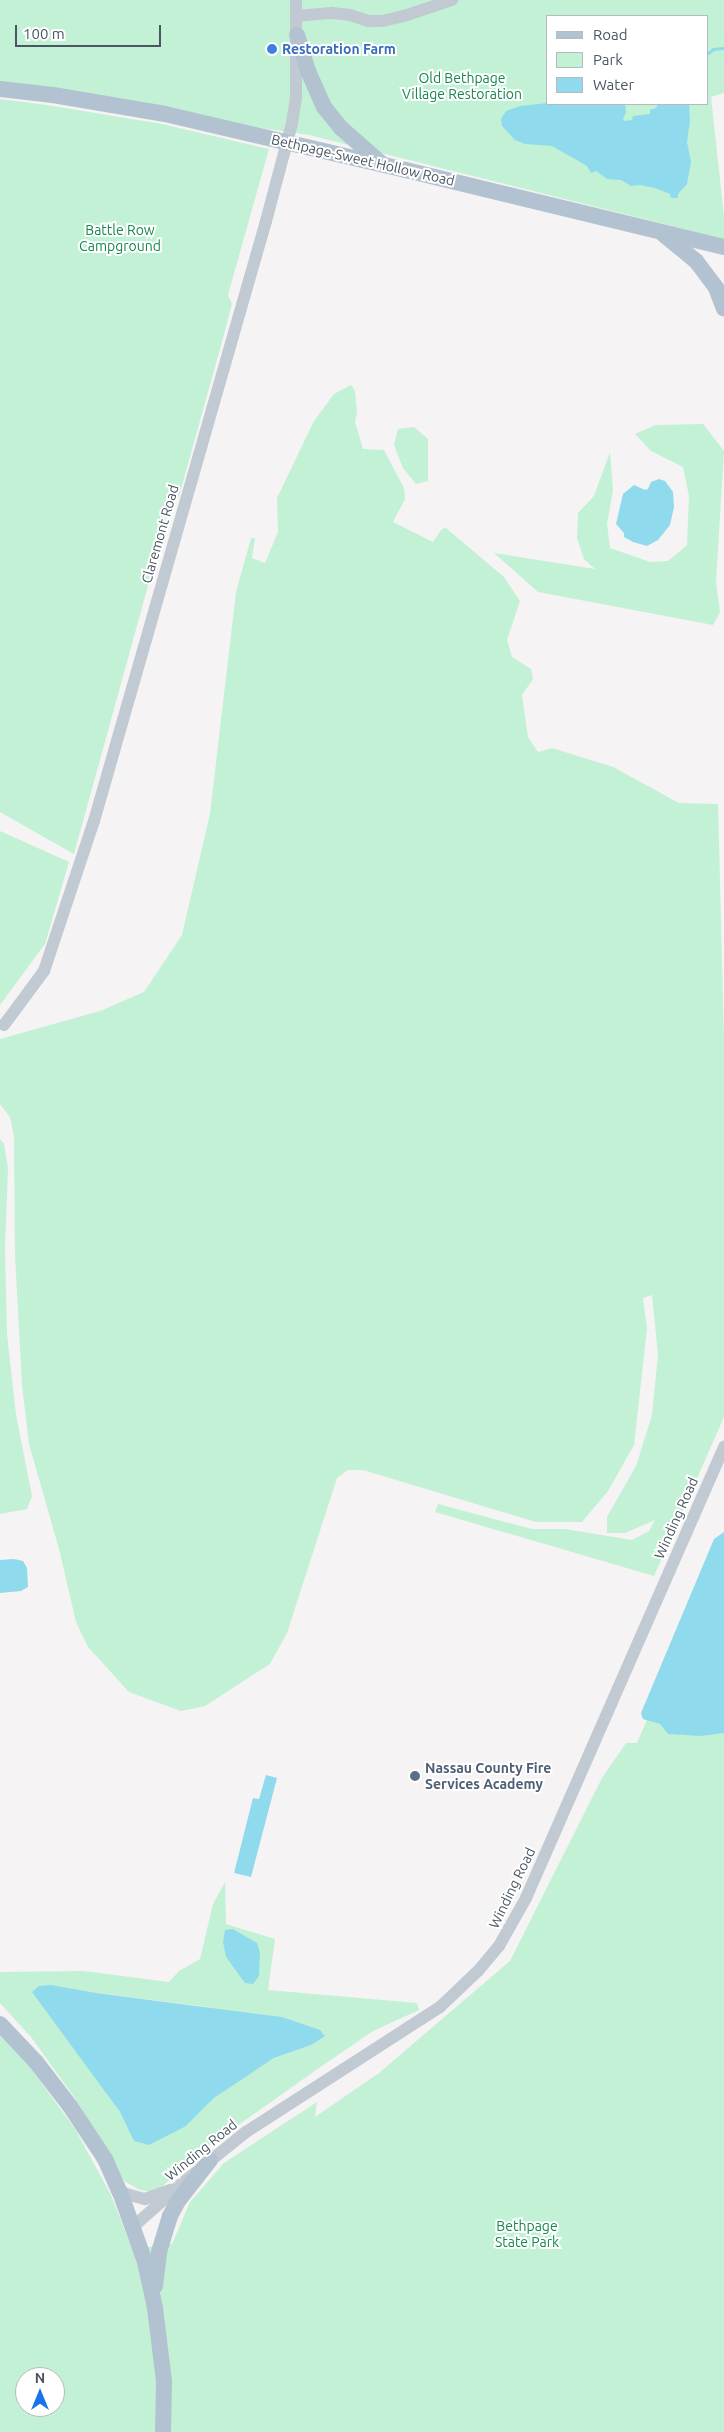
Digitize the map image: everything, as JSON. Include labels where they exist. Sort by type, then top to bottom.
[{"type":"main road","points":[[297,35],[308,71],[324,107],[341,128],[383,164]]},
{"type":"main road","name":"Bethpage-Sweet Hollow Road","points":[[0,89],[53,95],[165,114],[383,164],[724,247]]},
{"type":"main road","points":[[660,231],[696,262],[716,288],[724,310]]},
{"type":"main road","points":[[0,2024],[36,2062],[70,2106],[105,2159],[134,2226],[155,2308]]},
{"type":"main road","points":[[163,2432],[164,2381],[155,2308],[155,2282],[159,2252],[170,2216],[182,2195],[210,2160]]},
{"type":"street","points":[[296,0],[297,35]]},
{"type":"street","points":[[296,16],[332,13],[350,15],[369,21],[382,20],[404,16],[452,0]]},
{"type":"street","name":"Claremont Road","points":[[4,1025],[44,971],[94,821],[266,221],[285,142],[292,123],[296,98],[297,35]]},
{"type":"street","name":"Winding Road","points":[[134,2226],[179,2186],[246,2132],[440,2007],[478,1971],[499,1946],[526,1898],[724,1446]]},
{"type":"street","points":[[120,2192],[145,2199],[158,2196],[179,2186]]},
{"type":"green space","name":"Old Bethpage Village Restoration","points":[[0,0],[724,0],[724,93],[711,97],[724,216],[724,239],[309,135],[0,90]]},
{"type":"green space","name":"Battle Row Campground","points":[[0,99],[162,124],[269,149],[228,295],[232,304],[220,349],[179,496],[170,506],[74,854],[0,812]]},
{"type":"green space","points":[[351,385],[355,391],[357,413],[355,422],[363,449],[384,450],[404,488],[405,499],[393,522],[433,542],[442,529],[446,528],[504,577],[520,601],[507,640],[512,657],[531,669],[533,679],[522,695],[528,737],[538,752],[552,748],[613,767],[679,803],[718,804],[724,1038],[724,1417],[654,1576],[435,1512],[438,1504],[532,1529],[565,1529],[632,1540],[649,1531],[655,1520],[625,1533],[607,1533],[607,1517],[636,1466],[652,1415],[658,1355],[652,1295],[643,1298],[647,1328],[634,1445],[608,1491],[582,1522],[536,1522],[363,1470],[348,1470],[337,1478],[287,1633],[270,1664],[205,1706],[181,1711],[129,1692],[88,1647],[76,1622],[59,1549],[29,1444],[22,1385],[15,1255],[14,1137],[10,1117],[0,1104],[0,1039],[100,1011],[144,992],[182,935],[210,814],[236,592],[251,538],[255,538],[252,558],[265,563],[278,532],[277,498],[314,421],[334,394]]},
{"type":"green space","points":[[703,424],[724,451],[716,582],[720,612],[713,625],[538,592],[494,553],[595,569],[584,559],[577,538],[578,513],[594,496],[610,452],[613,490],[607,524],[610,548],[650,562],[668,561],[687,545],[689,496],[683,467],[651,451],[635,434],[656,425]]},
{"type":"green space","points":[[414,427],[428,439],[428,481],[416,484],[403,468],[394,445],[398,429]]},
{"type":"green space","points":[[0,831],[69,862],[45,944],[0,1005]]},
{"type":"green space","points":[[0,1139],[4,1144],[8,1168],[5,1247],[7,1334],[16,1415],[32,1496],[27,1509],[0,1514]]},
{"type":"green space","name":"Bethpage State Park","points":[[724,1540],[724,2432],[0,2432],[0,2036],[29,2066],[75,2129],[111,2195],[132,2249],[172,2244],[190,2202],[224,2163],[317,2102],[315,2117],[379,2073],[510,1961],[602,1778],[626,1743],[637,1743]]},
{"type":"green space","points":[[225,1882],[226,1924],[275,1939],[268,1990],[417,2003],[419,2010],[373,2031],[319,2068],[203,2150],[156,2192],[140,2190],[124,2181],[77,2101],[31,2037],[0,2003],[0,1972],[83,1971],[169,1982],[179,1971],[200,1959],[213,1904]],"holes":[[[96,1993],[208,2007],[311,2045],[274,2058],[214,2098],[186,2126],[134,2140],[120,2112],[80,2055]]]},
{"type":"water","points":[[546,103],[546,105],[625,105],[626,112],[623,119],[625,121],[632,120],[633,116],[650,114],[650,110],[656,108],[658,105],[689,105],[690,121],[687,142],[691,162],[687,184],[678,194],[678,198],[671,198],[670,194],[655,188],[640,185],[631,186],[621,180],[607,179],[596,171],[591,173],[587,166],[552,146],[525,144],[515,140],[502,126],[501,119],[506,111],[520,106]]},
{"type":"water","points":[[659,479],[665,481],[673,492],[674,507],[670,525],[658,540],[647,546],[633,542],[624,537],[624,533],[616,524],[623,494],[634,485],[645,490],[648,489],[651,482]]},
{"type":"water","points":[[724,1532],[724,1733],[701,1736],[668,1734],[660,1724],[643,1719],[641,1713],[714,1539]]},
{"type":"water","points":[[14,1559],[23,1561],[27,1568],[28,1587],[21,1591],[0,1593],[0,1560]]},
{"type":"water","points":[[266,1775],[277,1778],[251,1877],[234,1873],[253,1798],[259,1799]]},
{"type":"water","points":[[233,1929],[257,1943],[260,1953],[259,1976],[253,1984],[245,1983],[226,1957],[223,1942],[225,1930]]},
{"type":"water","points":[[51,1985],[96,1993],[282,2017],[320,2030],[325,2036],[311,2045],[274,2058],[214,2098],[186,2126],[149,2145],[134,2141],[120,2112],[32,1992],[39,1986]]},
{"type":"waterway","points":[[709,52],[713,49],[724,48]]},
{"type":"place","name":"Restoration Farm","points":[[272,49]]},
{"type":"place","name":"Nassau County Fire Services Academy","points":[[415,1776]]}]
